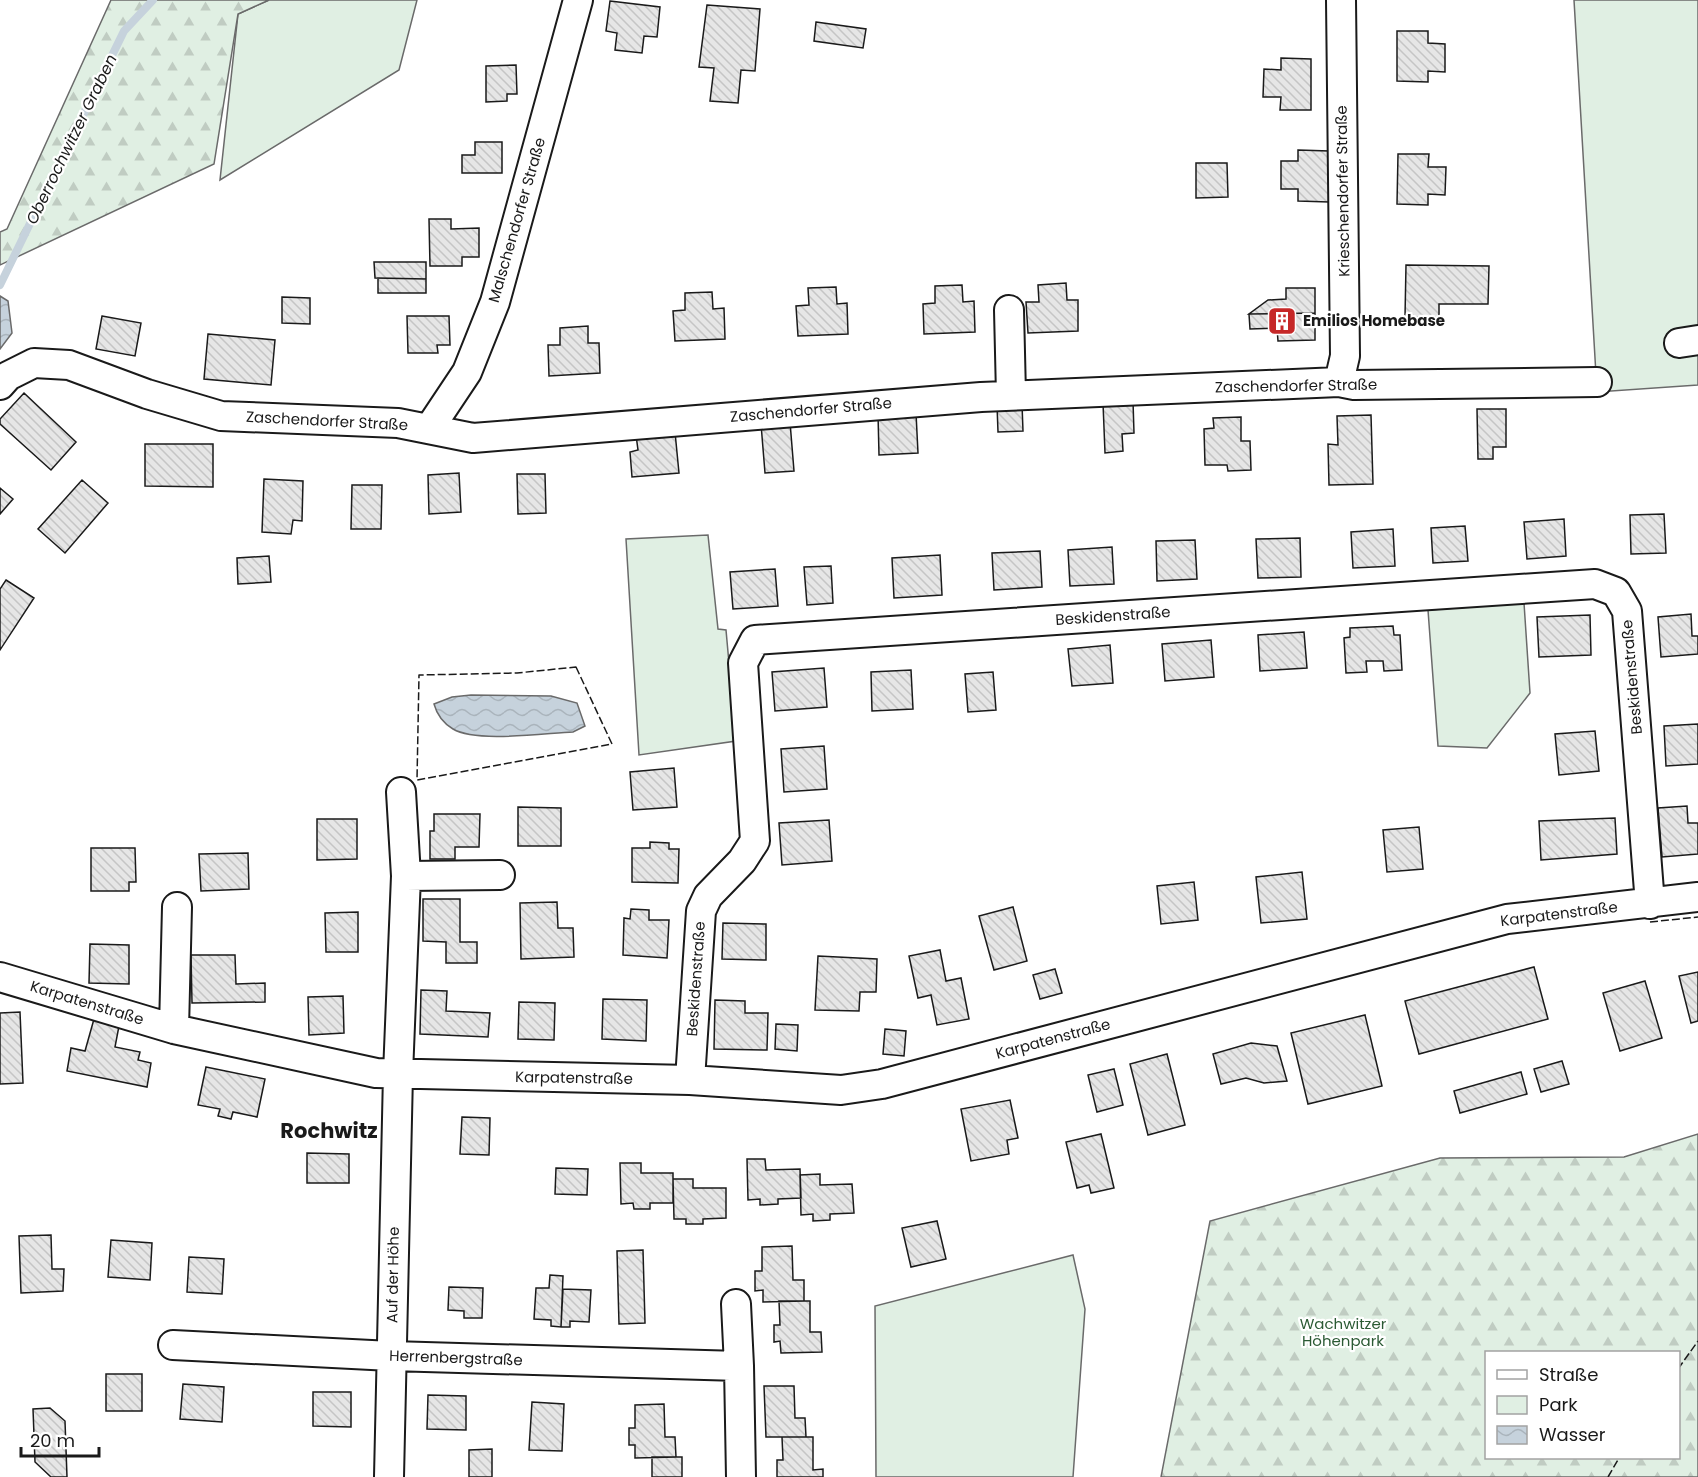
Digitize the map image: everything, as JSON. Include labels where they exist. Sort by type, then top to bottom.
[{"type":"street","name":"Malschendorfer Straße","points":[[429,429],[467,372],[495,302],[578,0]]},
{"type":"street","name":"Krieschendorfer Straße","points":[[1339,382],[1345,356],[1341,0]]},
{"type":"street","points":[[1009,310],[1011,395]]},
{"type":"street","name":"Zaschendorfer Straße","points":[[0,385],[8,376],[34,363],[69,365],[147,394],[221,416],[398,423],[473,438],[1011,395],[1339,382],[1354,385],[1597,382]]},
{"type":"street","name":"Beskidenstraße","points":[[690,1080],[701,911],[708,896],[742,861],[755,841],[743,663],[755,640],[1595,584],[1616,592],[1627,611],[1650,904]]},
{"type":"street","points":[[398,1074],[406,876],[401,792]]},
{"type":"street","points":[[406,876],[500,875]]},
{"type":"street","name":"Karpatenstraße","points":[[0,976],[174,1029],[376,1073],[690,1080],[841,1090],[882,1084],[1507,919],[1698,897]]},
{"type":"street","points":[[174,1029],[177,908]]},
{"type":"street","name":"Auf der Höhe","points":[[389,1477],[398,1074]]},
{"type":"street","points":[[736,1304],[741,1477]]},
{"type":"street","name":"Herrenbergstraße","points":[[173,1345],[391,1356],[739,1366]]},
{"type":"green space","points":[[111,0],[269,0],[238,14],[214,164],[0,265],[0,232],[7,229]]},
{"type":"green space","points":[[269,0],[417,0],[399,70],[220,180],[238,14]]},
{"type":"green space","points":[[1574,0],[1698,0],[1698,385],[1597,392]]},
{"type":"green space","points":[[708,535],[718,629],[726,630],[736,741],[639,755],[626,539]]},
{"type":"green space","points":[[1524,603],[1530,693],[1487,748],[1438,746],[1428,610]]},
{"type":"green space","name":"Wachwitzer Höhenpark","points":[[1698,1134],[1698,1477],[1161,1477],[1210,1221],[1440,1158],[1624,1157]]},
{"type":"green space","points":[[1073,1255],[1085,1309],[1073,1477],[876,1477],[875,1306]]},
{"type":"water","points":[[0,296],[8,301],[12,333],[0,349]]},
{"type":"water","points":[[471,695],[551,696],[577,703],[585,726],[573,732],[529,735],[478,736],[464,733],[453,729],[443,721],[434,704],[452,697]]},
{"type":"building","points":[[610,1],[660,7],[657,37],[644,36],[642,53],[615,50],[617,33],[606,31]]},
{"type":"building","points":[[707,5],[760,9],[755,71],[741,70],[738,103],[710,101],[714,68],[699,67]]},
{"type":"building","points":[[816,22],[866,29],[863,48],[814,41]]},
{"type":"building","points":[[1397,31],[1428,31],[1428,43],[1445,44],[1445,72],[1428,71],[1428,82],[1397,81]]},
{"type":"building","points":[[1281,58],[1311,59],[1311,110],[1280,110],[1281,97],[1263,97],[1264,69],[1281,70]]},
{"type":"building","points":[[516,65],[517,94],[507,94],[507,101],[486,102],[486,66]]},
{"type":"building","points":[[475,142],[502,142],[502,173],[462,173],[462,155],[475,155]]},
{"type":"building","points":[[1298,150],[1329,151],[1329,202],[1298,201],[1298,189],[1281,189],[1281,161],[1298,161]]},
{"type":"building","points":[[1398,154],[1429,154],[1428,167],[1446,167],[1445,195],[1428,194],[1428,205],[1397,204]]},
{"type":"building","points":[[1196,163],[1227,163],[1228,197],[1196,198]]},
{"type":"building","points":[[429,219],[451,219],[451,229],[479,228],[479,257],[462,257],[462,266],[430,266]]},
{"type":"building","points":[[374,262],[426,262],[426,279],[375,278]]},
{"type":"building","points":[[1406,265],[1489,266],[1488,304],[1439,304],[1439,317],[1405,317]]},
{"type":"building","points":[[378,278],[426,279],[426,293],[378,293]]},
{"type":"building","points":[[1066,283],[1067,300],[1078,300],[1078,331],[1028,333],[1026,302],[1039,302],[1038,285]]},
{"type":"building","points":[[962,285],[963,302],[974,301],[975,332],[924,334],[923,304],[935,303],[935,286]]},
{"type":"building","points":[[836,287],[837,304],[847,303],[848,334],[798,336],[796,306],[809,305],[808,288]]},
{"type":"building","points":[[1286,288],[1315,288],[1315,313],[1249,314],[1268,300],[1286,299]]},
{"type":"building","points":[[712,292],[713,309],[724,308],[725,339],[675,341],[673,311],[685,310],[685,293]]},
{"type":"building","points":[[282,297],[310,298],[310,324],[282,323]]},
{"type":"building","name":"Emilios Homebase","points":[[1315,313],[1315,340],[1278,341],[1277,328],[1250,329],[1249,314]]},
{"type":"building","points":[[102,316],[141,323],[135,356],[96,349]]},
{"type":"building","points":[[407,316],[449,316],[450,345],[437,345],[438,353],[408,353]]},
{"type":"building","points":[[588,326],[588,343],[599,343],[600,373],[549,376],[548,345],[560,345],[560,328]]},
{"type":"building","points":[[208,334],[275,340],[271,385],[204,379]]},
{"type":"building","points":[[24,393],[76,442],[51,470],[0,424],[0,419]]},
{"type":"building","points":[[1133,401],[1134,433],[1122,434],[1123,451],[1105,453],[1103,403]]},
{"type":"building","points":[[1022,404],[1023,431],[998,432],[997,405]]},
{"type":"building","points":[[1477,409],[1506,409],[1506,447],[1493,447],[1493,459],[1478,459]]},
{"type":"building","points":[[916,413],[918,453],[879,455],[878,414]]},
{"type":"building","points":[[1371,415],[1373,484],[1329,485],[1328,444],[1338,445],[1337,416]]},
{"type":"building","points":[[1241,417],[1241,441],[1250,441],[1251,470],[1228,471],[1227,465],[1205,465],[1204,429],[1214,428],[1213,418]]},
{"type":"building","points":[[790,422],[794,471],[765,473],[761,424]]},
{"type":"building","points":[[675,432],[679,473],[632,477],[630,452],[638,450],[636,435]]},
{"type":"building","points":[[145,444],[213,444],[213,487],[145,486]]},
{"type":"building","points":[[459,473],[461,512],[429,514],[428,475]]},
{"type":"building","points":[[517,474],[545,474],[546,513],[518,514]]},
{"type":"building","points":[[264,479],[303,481],[302,521],[293,520],[291,534],[262,532]]},
{"type":"building","points":[[82,480],[108,503],[65,553],[38,529]]},
{"type":"building","points":[[352,485],[382,485],[381,529],[351,529]]},
{"type":"building","points":[[0,488],[13,499],[0,514]]},
{"type":"building","points":[[1664,514],[1666,553],[1631,554],[1630,515]]},
{"type":"building","points":[[1564,519],[1566,556],[1527,559],[1524,522]]},
{"type":"building","points":[[1465,526],[1468,561],[1433,563],[1431,528]]},
{"type":"building","points":[[1393,529],[1395,566],[1353,568],[1351,532]]},
{"type":"building","points":[[1300,538],[1301,577],[1258,578],[1256,539]]},
{"type":"building","points":[[1195,540],[1197,579],[1157,581],[1156,541]]},
{"type":"building","points":[[1112,547],[1114,584],[1070,586],[1068,550]]},
{"type":"building","points":[[1040,551],[1042,587],[994,590],[992,553]]},
{"type":"building","points":[[940,555],[942,595],[894,598],[892,558]]},
{"type":"building","points":[[269,556],[271,582],[238,584],[237,558]]},
{"type":"building","points":[[831,566],[833,603],[807,605],[804,567]]},
{"type":"building","points":[[775,569],[778,606],[733,609],[730,572]]},
{"type":"building","points":[[6,580],[34,598],[0,650],[0,589]]},
{"type":"building","points":[[1691,614],[1692,636],[1698,636],[1698,654],[1661,657],[1658,617]]},
{"type":"building","points":[[1590,615],[1591,655],[1539,657],[1537,617]]},
{"type":"building","points":[[1393,626],[1394,635],[1400,635],[1402,670],[1384,671],[1383,661],[1366,661],[1367,672],[1346,673],[1344,638],[1350,637],[1350,628]]},
{"type":"building","points":[[1304,632],[1307,668],[1260,671],[1258,635]]},
{"type":"building","points":[[1211,640],[1214,677],[1165,681],[1162,644]]},
{"type":"building","points":[[1110,645],[1113,683],[1072,686],[1068,649]]},
{"type":"building","points":[[824,668],[827,707],[775,711],[772,672]]},
{"type":"building","points":[[911,670],[913,709],[872,711],[871,672]]},
{"type":"building","points":[[993,672],[996,710],[968,712],[965,674]]},
{"type":"building","points":[[1698,724],[1698,764],[1666,766],[1664,726]]},
{"type":"building","points":[[1595,731],[1599,771],[1559,775],[1555,734]]},
{"type":"building","points":[[824,746],[827,789],[784,792],[781,749]]},
{"type":"building","points":[[674,768],[677,807],[633,810],[630,772]]},
{"type":"building","points":[[1687,806],[1688,823],[1698,823],[1698,854],[1662,857],[1658,808]]},
{"type":"building","points":[[518,807],[561,808],[561,846],[518,846]]},
{"type":"building","points":[[434,814],[480,814],[479,847],[455,847],[455,859],[430,859],[430,831],[434,831]]},
{"type":"building","points":[[1615,818],[1617,854],[1541,860],[1539,821]]},
{"type":"building","points":[[317,819],[357,819],[357,859],[317,860]]},
{"type":"building","points":[[829,820],[832,861],[782,865],[779,823]]},
{"type":"building","points":[[1419,827],[1423,869],[1387,872],[1383,830]]},
{"type":"building","points":[[650,842],[669,843],[669,849],[679,849],[678,883],[632,882],[632,848],[650,848]]},
{"type":"building","points":[[91,848],[135,848],[136,882],[129,882],[129,891],[91,891]]},
{"type":"building","points":[[248,853],[249,889],[201,891],[199,854]]},
{"type":"building","points":[[1302,872],[1307,919],[1261,923],[1256,877]]},
{"type":"building","points":[[1194,882],[1198,920],[1161,924],[1157,886]]},
{"type":"building","points":[[423,899],[460,899],[460,942],[477,942],[477,963],[446,963],[446,942],[423,941]]},
{"type":"building","points":[[557,902],[558,928],[573,928],[574,957],[521,959],[520,903]]},
{"type":"building","points":[[1013,907],[1027,961],[994,970],[979,916]]},
{"type":"building","points":[[631,909],[649,910],[649,920],[669,920],[667,958],[623,955],[624,918],[630,919]]},
{"type":"building","points":[[358,912],[358,952],[326,952],[325,913]]},
{"type":"building","points":[[723,923],[766,924],[766,960],[722,959]]},
{"type":"building","points":[[90,944],[129,945],[129,984],[89,983]]},
{"type":"building","points":[[940,950],[946,981],[961,978],[969,1019],[937,1025],[931,995],[918,998],[909,956]]},
{"type":"building","points":[[191,955],[235,955],[236,984],[265,983],[265,1002],[192,1003]]},
{"type":"building","points":[[818,956],[877,959],[876,992],[860,992],[859,1011],[815,1010]]},
{"type":"building","points":[[1534,967],[1548,1019],[1419,1054],[1405,1001]]},
{"type":"building","points":[[1055,969],[1062,993],[1040,999],[1033,975]]},
{"type":"building","points":[[1698,972],[1698,1021],[1691,1023],[1679,976]]},
{"type":"building","points":[[1645,981],[1662,1038],[1620,1051],[1603,993]]},
{"type":"building","points":[[421,990],[447,991],[446,1011],[490,1013],[488,1037],[420,1034]]},
{"type":"building","points":[[343,996],[344,1033],[309,1035],[308,997]]},
{"type":"building","points":[[603,999],[647,1000],[646,1041],[602,1039]]},
{"type":"building","points":[[715,1000],[745,1001],[745,1013],[768,1013],[767,1050],[714,1049]]},
{"type":"building","points":[[519,1002],[555,1003],[554,1040],[518,1039]]},
{"type":"building","points":[[20,1012],[23,1083],[0,1084],[0,1013]]},
{"type":"building","points":[[1365,1015],[1382,1086],[1308,1104],[1291,1033]]},
{"type":"building","points":[[94,1019],[119,1026],[115,1047],[140,1052],[138,1060],[151,1063],[147,1087],[67,1071],[71,1048],[85,1051]]},
{"type":"building","points":[[776,1024],[798,1025],[797,1051],[775,1049]]},
{"type":"building","points":[[885,1029],[906,1031],[904,1056],[883,1054]]},
{"type":"building","points":[[1251,1043],[1277,1046],[1287,1081],[1264,1083],[1246,1078],[1221,1084],[1213,1054]]},
{"type":"building","points":[[1167,1054],[1185,1125],[1148,1135],[1130,1064]]},
{"type":"building","points":[[1562,1061],[1569,1084],[1541,1092],[1534,1069]]},
{"type":"building","points":[[206,1067],[265,1079],[257,1117],[233,1112],[231,1119],[218,1116],[220,1109],[198,1105]]},
{"type":"building","points":[[1114,1069],[1123,1105],[1097,1112],[1088,1075]]},
{"type":"building","points":[[1521,1072],[1527,1094],[1460,1113],[1454,1091]]},
{"type":"building","points":[[1010,1100],[1018,1138],[1007,1140],[1009,1154],[971,1161],[961,1109]]},
{"type":"building","points":[[462,1117],[490,1118],[489,1155],[460,1154]]},
{"type":"building","points":[[1101,1134],[1114,1188],[1091,1193],[1089,1185],[1077,1188],[1066,1142]]},
{"type":"building","points":[[307,1153],[349,1154],[349,1183],[307,1183]]},
{"type":"building","points":[[747,1159],[765,1159],[766,1170],[800,1169],[801,1198],[778,1199],[778,1204],[760,1205],[760,1199],[748,1200]]},
{"type":"building","points":[[620,1163],[641,1163],[641,1173],[673,1173],[673,1203],[650,1203],[650,1209],[634,1209],[633,1203],[621,1204]]},
{"type":"building","points":[[556,1168],[588,1169],[587,1195],[555,1194]]},
{"type":"building","points":[[820,1174],[820,1185],[852,1184],[854,1213],[830,1214],[830,1220],[813,1221],[813,1214],[801,1215],[800,1175]]},
{"type":"building","points":[[673,1179],[693,1179],[693,1188],[726,1188],[726,1218],[703,1219],[703,1224],[686,1224],[686,1219],[674,1219]]},
{"type":"building","points":[[937,1221],[946,1259],[911,1267],[902,1228]]},
{"type":"building","points":[[51,1235],[52,1269],[64,1269],[63,1291],[21,1293],[19,1236]]},
{"type":"building","points":[[111,1240],[152,1243],[150,1280],[108,1277]]},
{"type":"building","points":[[792,1246],[793,1280],[804,1280],[804,1301],[763,1302],[763,1290],[755,1291],[755,1271],[762,1271],[762,1247]]},
{"type":"building","points":[[643,1250],[645,1323],[619,1324],[617,1251]]},
{"type":"building","points":[[189,1257],[224,1259],[222,1294],[187,1292]]},
{"type":"building","points":[[550,1275],[563,1276],[561,1327],[551,1326],[551,1320],[534,1319],[536,1288],[549,1288]]},
{"type":"building","points":[[449,1287],[483,1288],[482,1318],[464,1318],[464,1311],[448,1310]]},
{"type":"building","points":[[563,1289],[591,1290],[589,1322],[570,1321],[570,1327],[561,1327]]},
{"type":"building","points":[[779,1301],[810,1301],[810,1332],[821,1332],[822,1352],[781,1353],[780,1341],[774,1342],[774,1325],[780,1325]]},
{"type":"building","points":[[106,1374],[142,1374],[142,1411],[106,1411]]},
{"type":"building","points":[[183,1384],[224,1387],[222,1422],[180,1419]]},
{"type":"building","points":[[764,1386],[794,1386],[795,1418],[805,1418],[806,1437],[766,1437]]},
{"type":"building","points":[[313,1392],[351,1392],[351,1427],[313,1426]]},
{"type":"building","points":[[428,1395],[466,1396],[466,1430],[427,1429]]},
{"type":"building","points":[[532,1402],[564,1404],[562,1451],[529,1450]]},
{"type":"building","points":[[664,1404],[665,1437],[675,1437],[676,1457],[635,1458],[635,1445],[629,1445],[629,1428],[635,1428],[635,1405]]},
{"type":"building","points":[[50,1408],[65,1421],[67,1477],[51,1477],[35,1462],[33,1409]]},
{"type":"building","points":[[782,1437],[813,1437],[813,1470],[823,1469],[823,1477],[777,1477],[777,1460],[783,1460]]},
{"type":"building","points":[[492,1449],[492,1477],[469,1477],[469,1450]]},
{"type":"building","points":[[652,1457],[682,1457],[682,1477],[652,1477]]},
{"type":"waterway","name":"Oberrochwitzer Graben","points":[[0,285],[124,31],[153,0]]},
{"type":"fence","points":[[576,667],[612,744],[417,780],[419,675],[517,673],[576,667]]},
{"type":"fence","points":[[1650,922],[1698,917]]},
{"type":"fence","points":[[1680,1366],[1698,1341]]},
{"type":"fence","points":[[1608,1477],[1618,1459]]},
{"type":"place","name":"Emilios Homebase","points":[[1282,321]]},
{"type":"district","name":"Rochwitz","points":[[329,1131]]}]
